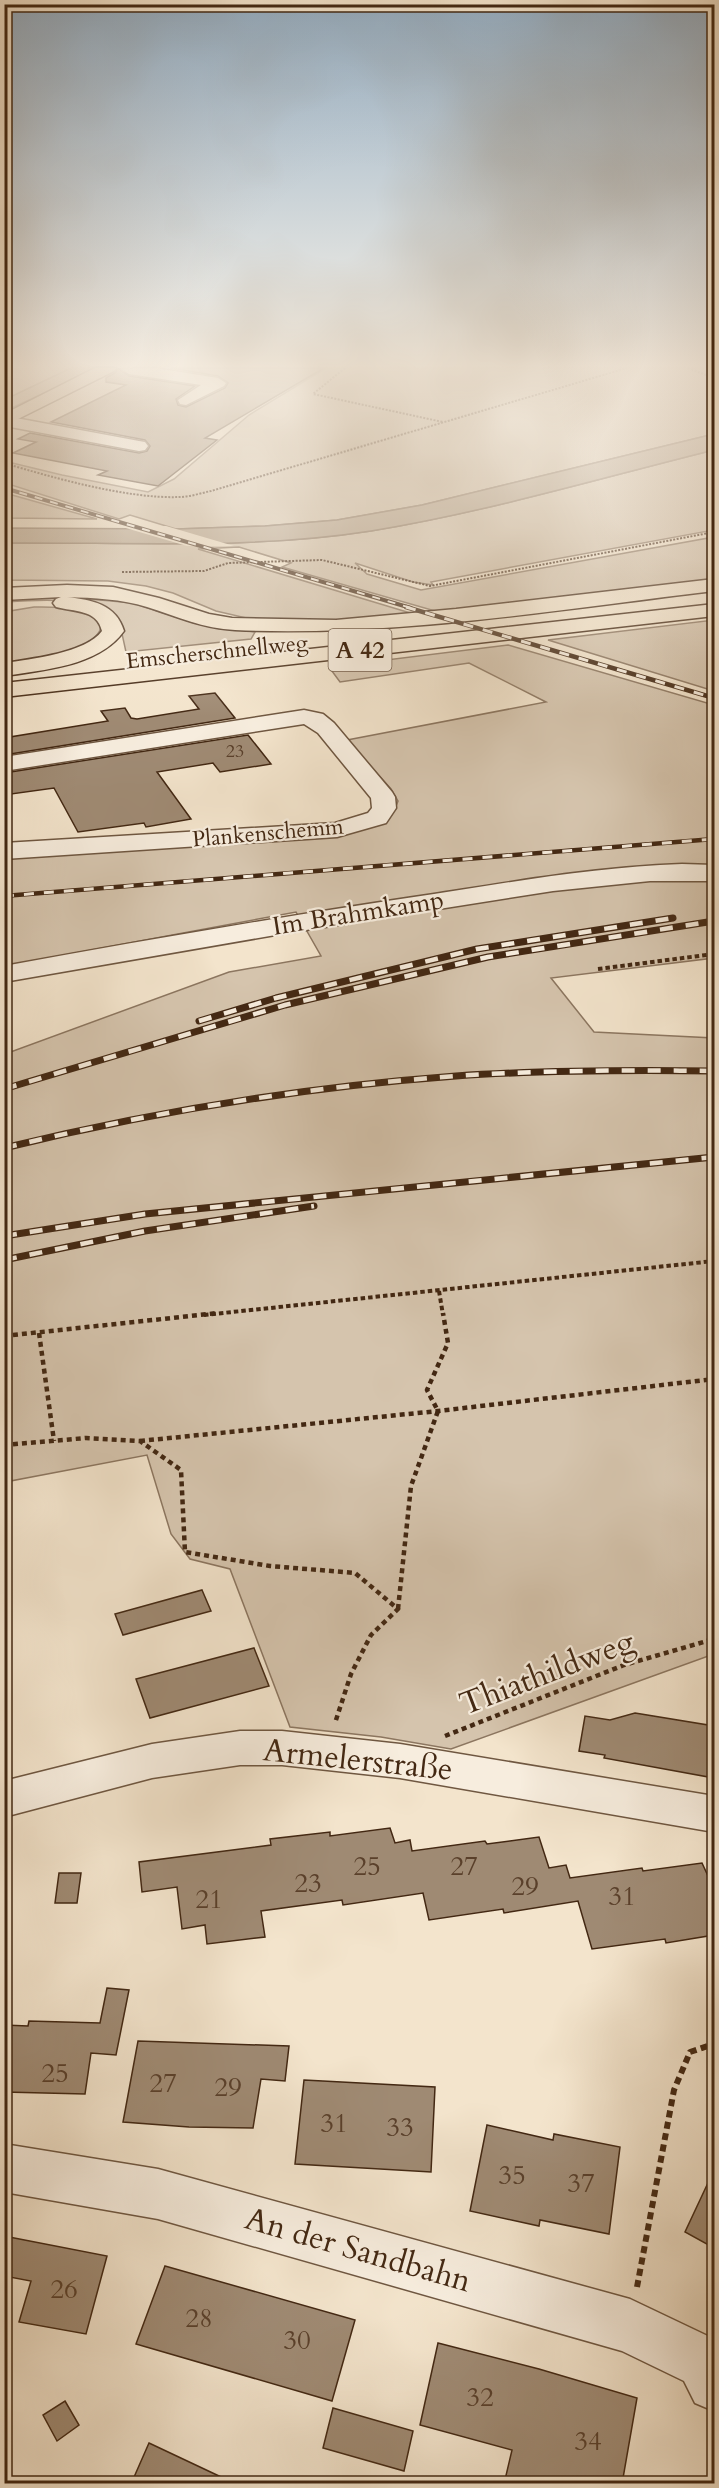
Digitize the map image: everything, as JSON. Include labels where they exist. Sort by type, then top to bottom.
[{"type":"main road","points":[[4,594],[67,591],[113,593],[206,620],[232,624],[336,626],[397,622],[714,585]]},
{"type":"main road","name":"Emscherschnellweg","points":[[4,671],[232,652],[714,594]]},
{"type":"main road","points":[[4,605],[51,602],[86,606],[110,618],[113,632],[104,642],[79,654],[4,671]]},
{"type":"main road","name":"A 42","points":[[4,690],[714,610]]},
{"type":"street","name":"Plankenschemm","points":[[4,764],[304,717],[315,719],[326,728],[383,797],[384,807],[377,818],[337,830],[4,851]]},
{"type":"street","name":"Im Brahmkamp","points":[[4,974],[324,917],[604,876],[714,873]]},
{"type":"street","name":"Armelerstraße","points":[[4,1799],[152,1761],[240,1748],[282,1748],[400,1761],[714,1814]]},
{"type":"street","name":"An der Sandbahn","points":[[4,2168],[158,2194],[630,2326],[709,2373]]},
{"type":"path","points":[[87,484],[154,497],[182,497],[235,484]]},
{"type":"path","points":[[115,572],[204,571],[228,563],[322,560],[430,586],[714,532]]},
{"type":"path","points":[[598,969],[714,954]]},
{"type":"path","points":[[4,1336],[714,1261]]},
{"type":"path","points":[[325,1753],[356,1664],[370,1635],[398,1609],[411,1485],[438,1411],[427,1390],[448,1343],[439,1291]]},
{"type":"path","points":[[39,1333],[54,1441]]},
{"type":"path","points":[[4,1445],[86,1438],[140,1441],[438,1411],[714,1379]]},
{"type":"path","points":[[140,1441],[182,1470],[185,1552],[270,1566],[355,1573],[398,1609]]},
{"type":"path","name":"Thiathildweg","points":[[400,1761],[422,1746],[479,1720],[624,1665],[714,1639]]},
{"type":"path","points":[[630,2326],[674,2090],[690,2052],[714,2044]]},
{"type":"shaded area","points":[[9,484],[108,484],[148,492],[164,484],[508,484],[422,505],[337,520],[265,526],[176,529],[130,515],[119,519]]},
{"type":"shaded area","points":[[508,484],[579,484],[458,514],[371,531],[325,537],[188,544],[5,543],[4,528],[176,529],[265,526],[337,520],[422,505]]},
{"type":"shaded area","points":[[579,484],[714,484],[714,530],[431,582],[433,585],[413,582],[355,563],[367,574],[421,590],[714,537],[714,581],[442,613],[282,567],[291,563],[239,547],[198,549],[417,615],[352,622],[264,622],[216,611],[173,593],[146,586],[108,581],[5,580],[5,543],[188,544],[280,541],[371,531],[501,504]]},
{"type":"shaded area","points":[[5,493],[97,519],[5,518]]},
{"type":"shaded area","points":[[66,597],[133,603],[194,623],[255,632],[251,639],[126,652],[119,620],[110,612],[97,606],[65,601],[5,602],[4,599]]},
{"type":"shaded area","points":[[34,607],[80,611],[96,620],[101,627],[96,636],[74,649],[59,654],[5,663],[4,612]]},
{"type":"shaded area","points":[[714,620],[714,691],[548,640]]},
{"type":"shaded area","points":[[508,645],[714,705],[714,958],[551,978],[594,1032],[714,1038],[714,1654],[451,1749],[381,1737],[290,1727],[230,1569],[190,1559],[171,1534],[147,1455],[5,1482],[5,1054],[229,972],[321,956],[296,912],[5,966],[5,857],[354,832],[375,826],[387,819],[398,801],[391,789],[347,740],[546,702],[469,663],[340,682],[329,667]]},
{"type":"pier","points":[[119,526],[166,526],[234,546],[187,546]]},
{"type":"building","points":[[215,693],[235,718],[4,755],[4,738],[108,721],[101,711],[125,708],[131,718],[137,719],[199,709],[189,696]]},
{"type":"building","points":[[248,735],[271,764],[220,772],[213,763],[157,772],[191,819],[146,827],[144,823],[78,832],[54,788],[4,795],[4,773]]},
{"type":"building","points":[[202,1590],[211,1611],[123,1635],[115,1614]]},
{"type":"building","points":[[254,1648],[269,1686],[150,1718],[136,1679]]},
{"type":"building","points":[[635,1713],[714,1726],[714,1778],[604,1758],[605,1755],[579,1751],[585,1716],[610,1720]]},
{"type":"building","points":[[390,1828],[395,1843],[410,1840],[412,1851],[485,1841],[487,1844],[539,1837],[549,1868],[566,1865],[570,1878],[642,1868],[643,1871],[702,1863],[714,1889],[714,1935],[666,1943],[665,1939],[592,1949],[578,1901],[504,1913],[503,1909],[429,1920],[423,1893],[343,1905],[342,1900],[261,1911],[265,1937],[207,1944],[205,1925],[182,1929],[177,1887],[142,1892],[139,1862],[271,1845],[270,1839],[330,1832],[330,1836]]},
{"type":"building","points":[[59,1873],[81,1873],[77,1903],[55,1903]]},
{"type":"building","points":[[107,1988],[129,1990],[116,2055],[91,2053],[85,2094],[4,2092],[4,2025],[28,2026],[29,2021],[100,2023]]},
{"type":"building","points":[[138,2041],[289,2046],[285,2081],[261,2079],[253,2128],[189,2127],[123,2122]]},
{"type":"building","points":[[304,2080],[435,2087],[431,2172],[295,2164]]},
{"type":"building","points":[[487,2125],[553,2140],[554,2134],[620,2147],[609,2234],[540,2220],[539,2226],[470,2211]]},
{"type":"building","points":[[714,2170],[714,2248],[685,2232]]},
{"type":"building","points":[[4,2236],[107,2256],[86,2334],[19,2322],[31,2281],[4,2276]]},
{"type":"building","points":[[165,2266],[355,2320],[332,2401],[136,2344]]},
{"type":"building","points":[[438,2343],[539,2369],[637,2398],[622,2484],[504,2484],[512,2450],[420,2425]]},
{"type":"building","points":[[65,2401],[79,2425],[57,2441],[43,2415]]},
{"type":"building","points":[[333,2408],[413,2431],[404,2471],[323,2448]]},
{"type":"building","points":[[149,2443],[236,2484],[131,2484]]},
{"type":"railway","points":[[4,488],[411,608]]},
{"type":"railway","points":[[406,607],[714,698]]},
{"type":"railway","points":[[4,896],[714,839]]},
{"type":"railway","points":[[199,1021],[276,998],[477,949],[673,918]]},
{"type":"railway","points":[[4,1089],[285,1005],[488,957],[714,921]]},
{"type":"railway","points":[[4,1148],[172,1112],[342,1087],[456,1076],[520,1073],[714,1071]]},
{"type":"railway","points":[[4,1236],[145,1214],[714,1157]]},
{"type":"railway","points":[[4,1260],[145,1231],[314,1206]]}]
